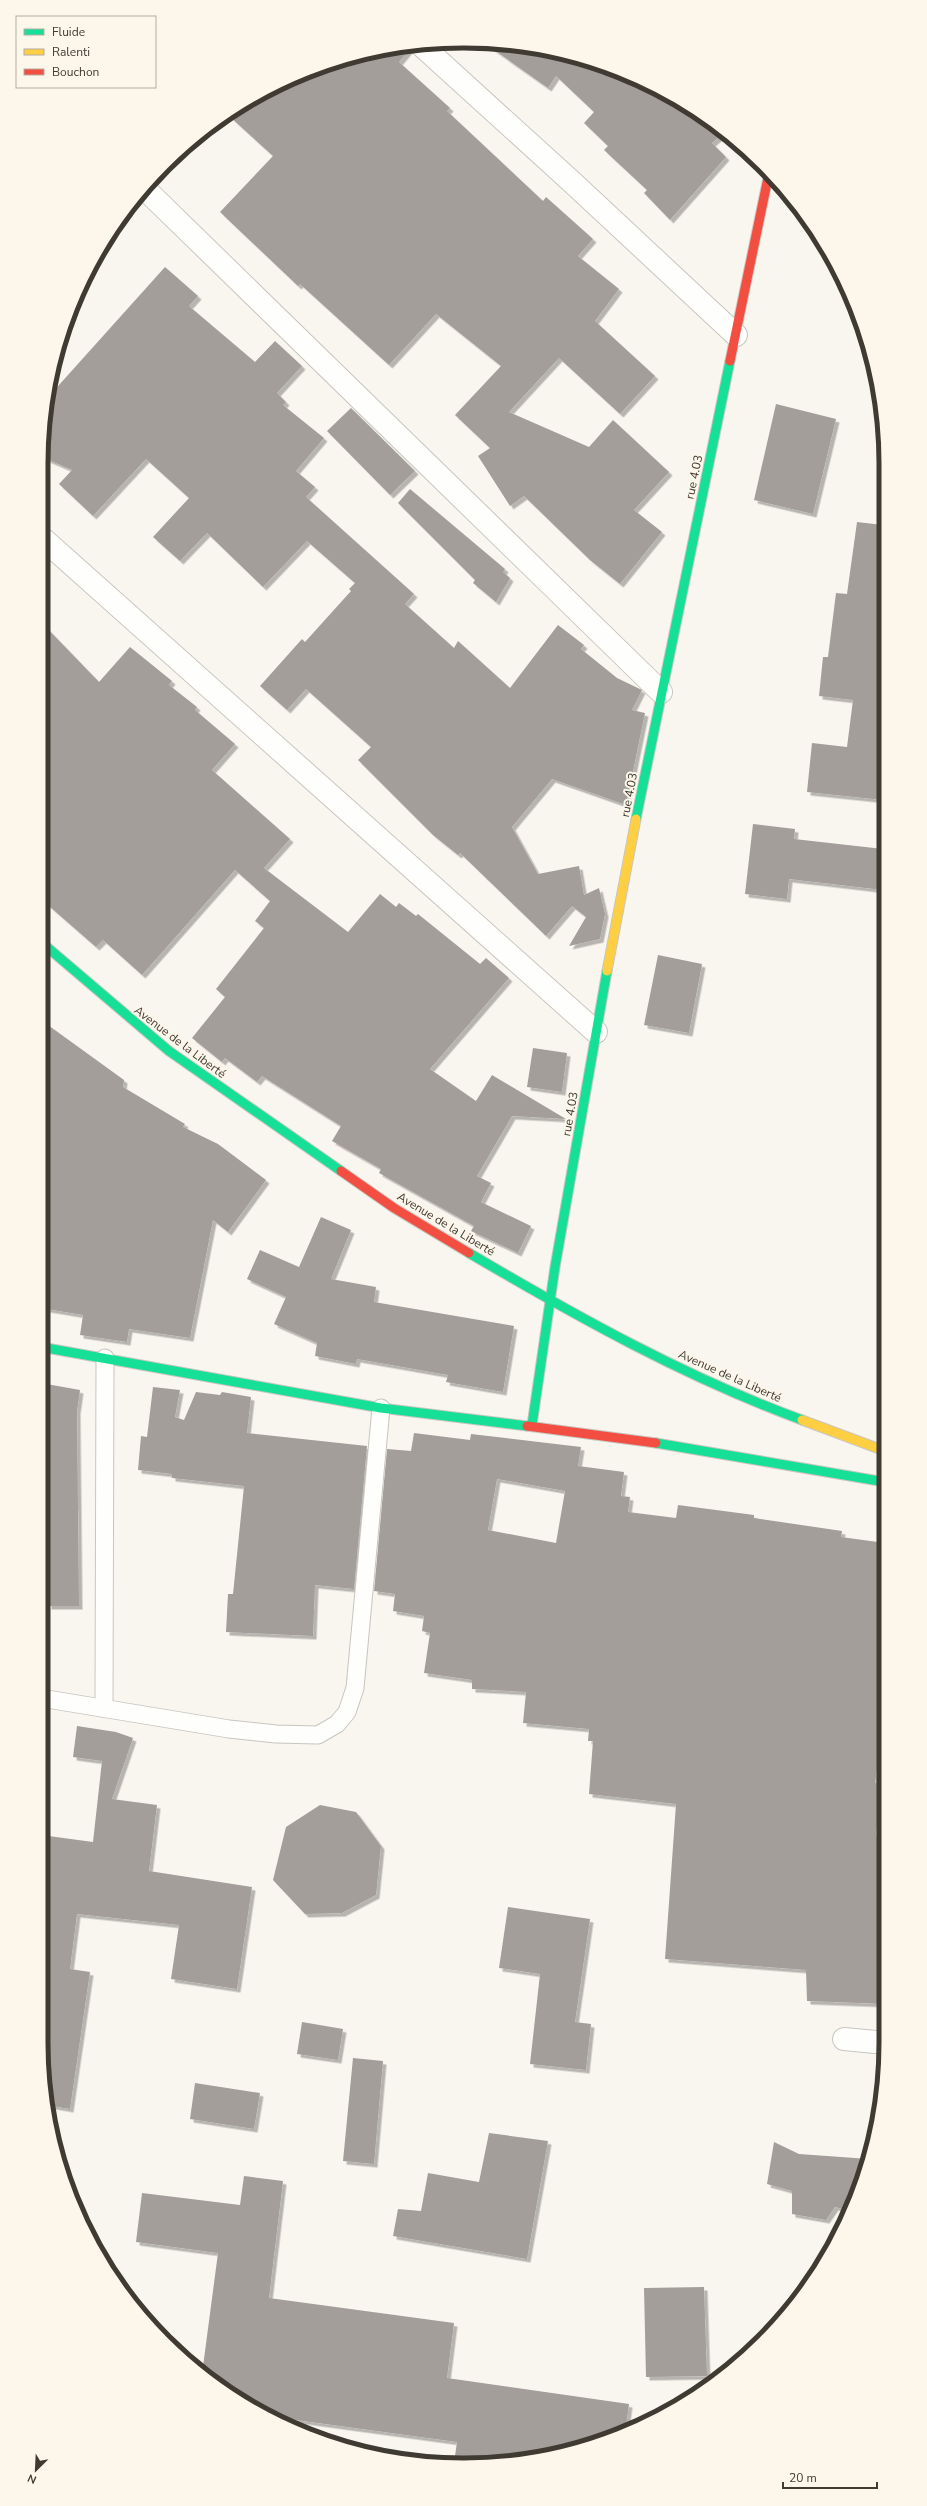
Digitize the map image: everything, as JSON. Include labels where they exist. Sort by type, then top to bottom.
[{"type":"street","points":[[427,50],[573,182],[736,335]]},
{"type":"street","name":"rue 4.03","points":[[532,1425],[549,1300],[596,1032],[661,692],[767,181]]},
{"type":"street","points":[[149,192],[661,692]]},
{"type":"street","points":[[48,543],[596,1032]]},
{"type":"street","name":"Avenue de la Liberté","points":[[48,948],[169,1051],[394,1208],[549,1300],[656,1356],[751,1401],[879,1449]]},
{"type":"street","points":[[48,1348],[381,1408],[532,1425],[637,1440],[879,1481]]},
{"type":"street","points":[[844,2039],[879,2042]]},
{"type":"lane","points":[[104,1708],[106,1358]]},
{"type":"lane","points":[[48,1699],[276,1734],[318,1735],[337,1724],[348,1712],[355,1688],[381,1408]]},
{"type":"building","points":[[493,49],[545,56],[571,62],[597,70],[647,91],[694,118],[719,137],[712,143],[726,157],[670,220],[644,193],[647,190],[604,150],[608,146],[584,123],[594,112],[556,76],[548,88]]},
{"type":"building","points":[[407,52],[399,62],[450,108],[447,111],[543,201],[546,197],[593,239],[578,256],[619,289],[595,321],[655,376],[620,414],[559,358],[509,412],[589,447],[613,420],[669,472],[634,510],[662,532],[620,584],[590,560],[524,496],[510,506],[478,456],[490,448],[455,415],[501,366],[436,314],[389,365],[300,284],[298,286],[220,212],[273,156],[232,119],[280,91],[330,70],[382,56]]},
{"type":"building","points":[[165,267],[198,296],[189,306],[255,362],[275,341],[302,366],[277,393],[286,402],[283,405],[324,438],[296,471],[315,487],[306,497],[414,594],[405,604],[454,648],[458,641],[510,688],[558,625],[584,645],[581,649],[617,678],[642,690],[632,710],[645,713],[626,805],[552,779],[512,827],[538,874],[579,866],[584,895],[599,888],[605,914],[600,939],[569,946],[586,917],[572,906],[546,936],[460,853],[458,855],[433,835],[358,760],[371,747],[306,689],[287,710],[260,686],[302,639],[305,642],[351,591],[349,589],[355,583],[307,541],[263,587],[207,533],[180,561],[153,537],[189,498],[146,459],[93,516],[59,484],[72,470],[48,460],[49,436],[55,390]]},
{"type":"building","points":[[776,404],[836,419],[813,514],[754,500]]},
{"type":"building","points":[[351,408],[415,471],[390,495],[327,431]]},
{"type":"building","points":[[410,489],[505,569],[503,572],[510,578],[496,602],[473,583],[475,580],[398,503]]},
{"type":"building","points":[[857,522],[879,525],[879,800],[807,792],[812,743],[847,747],[853,700],[819,696],[823,657],[828,657],[836,593],[847,594]]},
{"type":"building","points":[[48,629],[99,682],[130,647],[172,681],[169,685],[197,707],[195,710],[235,744],[212,770],[290,839],[264,868],[348,932],[380,894],[396,907],[399,903],[416,916],[418,914],[480,964],[486,958],[509,978],[430,1069],[476,1101],[492,1075],[566,1119],[512,1116],[477,1176],[491,1183],[481,1202],[531,1226],[518,1253],[471,1231],[474,1226],[379,1173],[381,1169],[332,1141],[341,1126],[262,1076],[257,1082],[225,1058],[222,1062],[192,1038],[225,997],[216,989],[264,928],[255,921],[270,901],[235,870],[142,975],[103,940],[96,947],[48,905]]},
{"type":"building","points":[[753,824],[795,829],[794,839],[879,849],[879,890],[789,879],[787,899],[745,894]]},
{"type":"building","points":[[658,955],[702,964],[689,1033],[644,1025]]},
{"type":"building","points":[[48,1025],[124,1080],[123,1087],[185,1124],[183,1127],[218,1144],[266,1180],[228,1232],[213,1220],[190,1338],[129,1329],[127,1342],[80,1335],[83,1315],[48,1309]]},
{"type":"building","points":[[533,1048],[567,1053],[562,1092],[527,1087]]},
{"type":"building","points":[[321,1217],[351,1230],[331,1279],[376,1287],[374,1302],[514,1326],[503,1392],[446,1382],[448,1375],[357,1359],[356,1364],[315,1356],[317,1343],[274,1324],[286,1297],[247,1279],[260,1250],[299,1267]]},
{"type":"building","points":[[48,1384],[80,1390],[77,1411],[79,1606],[48,1606]]},
{"type":"building","points":[[153,1387],[180,1390],[175,1417],[184,1420],[196,1392],[220,1395],[222,1392],[251,1397],[247,1433],[367,1446],[354,1589],[315,1585],[313,1636],[226,1632],[228,1594],[233,1594],[244,1486],[172,1478],[172,1474],[138,1470],[141,1436],[147,1437]]},
{"type":"building","points":[[414,1433],[470,1440],[471,1434],[581,1447],[578,1466],[624,1472],[621,1496],[630,1497],[628,1512],[676,1518],[678,1505],[754,1515],[754,1518],[842,1531],[841,1537],[879,1542],[879,1757],[875,1783],[879,1784],[879,1813],[876,1835],[879,1835],[879,2004],[807,2001],[806,1970],[665,1959],[676,1804],[589,1794],[593,1741],[588,1741],[589,1729],[523,1723],[526,1692],[472,1689],[472,1680],[424,1673],[430,1633],[422,1631],[424,1616],[393,1611],[395,1594],[374,1591],[387,1449],[411,1451]],"holes":[[[497,1479],[565,1491],[556,1543],[488,1530]]]},
{"type":"building","points":[[77,1726],[116,1732],[133,1738],[112,1799],[157,1805],[149,1871],[252,1887],[237,1989],[171,1979],[179,1925],[77,1914],[70,1969],[90,1972],[70,2109],[53,2106],[49,2070],[48,1836],[93,1842],[102,1761],[73,1757]]},
{"type":"building","points":[[320,1805],[356,1812],[381,1846],[376,1895],[342,1913],[305,1914],[273,1880],[286,1827]]},
{"type":"building","points":[[508,1907],[590,1919],[575,2022],[591,2024],[586,2070],[530,2064],[540,1974],[499,1968]]},
{"type":"building","points":[[302,2022],[343,2029],[338,2060],[297,2054]]},
{"type":"building","points":[[353,2058],[383,2061],[374,2164],[343,2161]]},
{"type":"building","points":[[195,2083],[260,2093],[254,2129],[190,2119]]},
{"type":"building","points":[[489,2133],[548,2141],[527,2259],[393,2236],[398,2209],[421,2211],[428,2173],[479,2182]]},
{"type":"building","points":[[774,2142],[799,2154],[862,2159],[844,2209],[835,2207],[826,2220],[792,2214],[792,2191],[767,2184]]},
{"type":"building","points":[[244,2176],[283,2181],[269,2298],[454,2323],[447,2378],[629,2404],[626,2425],[597,2436],[545,2450],[491,2457],[455,2458],[457,2442],[289,2419],[256,2402],[233,2388],[203,2366],[218,2253],[136,2242],[142,2193],[240,2205]]},
{"type":"building","points":[[704,2287],[707,2376],[646,2377],[644,2288]]},
{"type":"traffic: fast","points":[[636,819],[730,361]]},
{"type":"traffic: fast","points":[[48,948],[169,1051],[341,1171]]},
{"type":"traffic: fast","points":[[532,1425],[555,1267],[607,971]]},
{"type":"traffic: fast","points":[[469,1253],[550,1300],[673,1365],[758,1403],[802,1420]]},
{"type":"traffic: fast","points":[[48,1348],[381,1408],[527,1426]]},
{"type":"traffic: fast","points":[[656,1443],[879,1481]]},
{"type":"traffic: slow","points":[[607,971],[636,819]]},
{"type":"traffic: slow","points":[[802,1420],[879,1449]]},
{"type":"traffic: jam","points":[[730,361],[767,181]]},
{"type":"traffic: jam","points":[[341,1171],[394,1208],[469,1253]]},
{"type":"traffic: jam","points":[[527,1426],[656,1443]]}]
